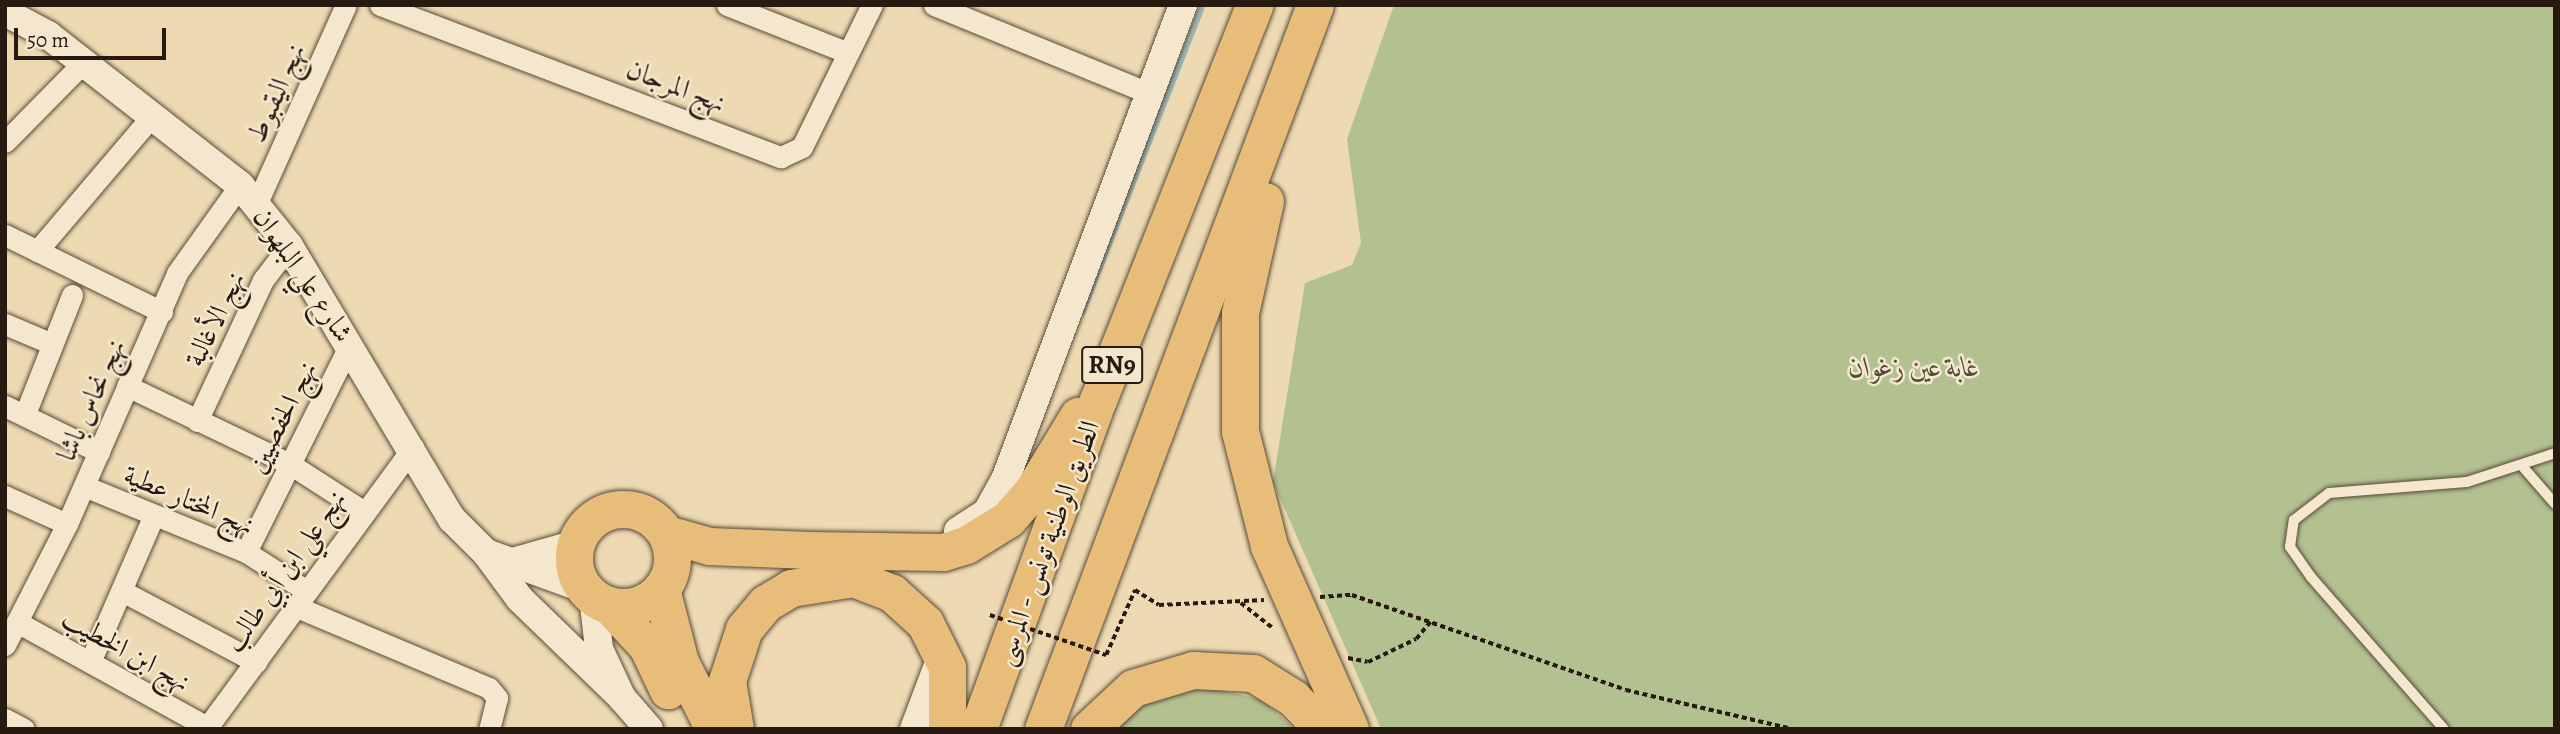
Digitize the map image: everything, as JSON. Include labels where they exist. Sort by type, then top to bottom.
[{"type":"highway","name":"الطريق الوطنية تونس - المرسى","points":[[978,729],[1098,400],[1254,5]]},
{"type":"highway","name":"RN9","points":[[1042,729],[1315,5]]},
{"type":"highway","points":[[1294,56],[1240,313],[1240,431],[1269,546],[1297,599],[1350,729]]},
{"type":"highway","points":[[690,729],[647,646],[596,597],[574,560],[576,544],[585,527],[618,508],[646,514],[667,534],[709,546],[900,551],[966,545],[1007,519],[1033,490],[1058,442],[1098,400]]},
{"type":"highway","points":[[667,534],[673,552],[661,589],[680,662],[714,729]]},
{"type":"highway","points":[[734,729],[727,681],[733,651],[766,603],[791,587],[830,578],[869,583],[909,606],[943,652],[952,691],[947,729]]},
{"type":"highway","points":[[596,597],[628,607],[661,589]]},
{"type":"highway","points":[[1089,729],[1133,688],[1193,670],[1254,673],[1293,698],[1323,729]]},
{"type":"street","name":"نهج اليقبوط","points":[[248,195],[346,5]]},
{"type":"street","name":"نهج المرجان","points":[[380,5],[781,157],[802,146],[872,5]]},
{"type":"street","points":[[727,5],[848,53]]},
{"type":"street","points":[[933,5],[1151,94]]},
{"type":"street","points":[[900,551],[965,528],[995,499],[1183,5]]},
{"type":"street","name":"شارع علي البلهوان","points":[[5,12],[83,63],[248,195],[289,246],[413,447],[437,498],[498,558]]},
{"type":"street","points":[[5,142],[83,63]]},
{"type":"street","points":[[37,251],[151,117]]},
{"type":"street","name":"نهج نحاس باشا","points":[[5,645],[68,524],[177,273],[248,195]]},
{"type":"street","points":[[5,235],[162,312]]},
{"type":"street","name":"نهج الأغالبة","points":[[197,421],[263,280],[289,246]]},
{"type":"street","points":[[72,295],[15,410],[99,452]]},
{"type":"street","points":[[5,324],[50,343]]},
{"type":"street","name":"نهج الحفصيين","points":[[246,552],[350,344]]},
{"type":"street","points":[[127,386],[290,464],[361,510]]},
{"type":"street","name":"نهج علي ابن أبي طالب","points":[[206,728],[302,599],[361,510],[413,447]]},
{"type":"street","name":"نهج المختار عطية","points":[[84,486],[153,517],[246,552],[302,599],[489,688],[497,698],[489,729]]},
{"type":"street","points":[[5,496],[68,524]]},
{"type":"street","points":[[90,662],[153,517]]},
{"type":"street","points":[[498,558],[576,544]]},
{"type":"street","points":[[498,558],[596,597],[599,649],[622,698]]},
{"type":"street","points":[[498,558],[520,599],[622,698],[649,729]]},
{"type":"street","points":[[122,591],[256,662]]},
{"type":"street","name":"نهج ابن الخطيب","points":[[17,622],[206,728]]},
{"type":"street","points":[[914,729],[943,652]]},
{"type":"street","points":[[5,719],[24,729]]},
{"type":"lane","points":[[2444,729],[2311,577],[2290,547],[2289,534],[2294,520],[2329,493],[2425,489],[2523,467],[2555,453]]},
{"type":"lane","points":[[2523,467],[2553,497]]},
{"type":"path","points":[[990,615],[1106,655],[1135,590],[1159,605],[1352,594],[1626,690],[1792,729]]},
{"type":"green space","name":"غابة عين زغوان","points":[[1394,5],[2555,5],[2555,729],[1381,729],[1273,482],[1305,283],[1352,265],[1361,243],[1347,139]]},
{"type":"green space","points":[[1199,686],[1261,699],[1294,729],[1109,729],[1167,689]]},
{"type":"waterway","points":[[1082,313],[1203,5]]}]
